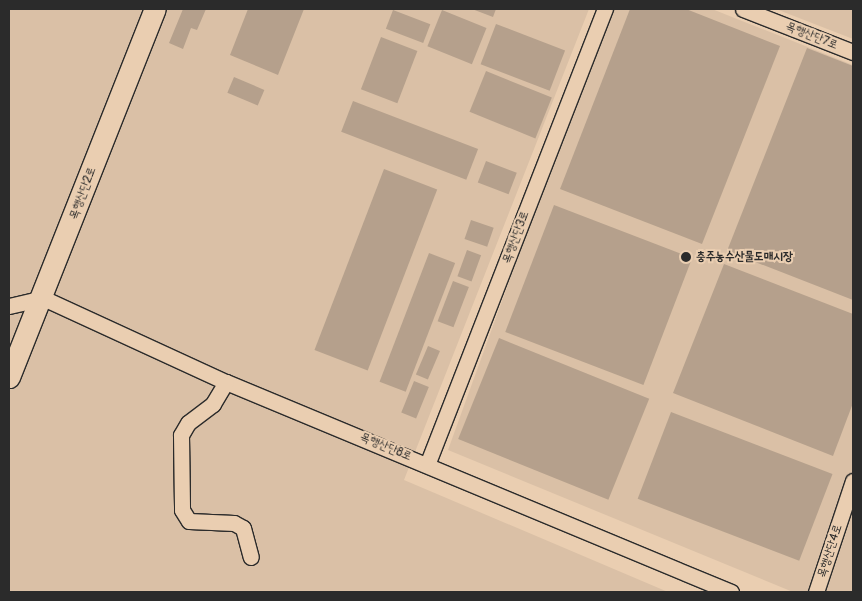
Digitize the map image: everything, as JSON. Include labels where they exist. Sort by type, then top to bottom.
[{"type":"street","name":"목행산단2로","points":[[9,377],[43,298],[155,9]]},
{"type":"street","name":"목행산단3로","points":[[427,465],[604,9]]},
{"type":"street","name":"목행산단7로","points":[[744,9],[853,52]]},
{"type":"street","points":[[9,306],[43,298]]},
{"type":"street","name":"목행산단8로","points":[[43,298],[226,382],[731,592]]},
{"type":"street","points":[[226,382],[213,404],[188,423],[181,435],[182,510],[188,521],[234,523],[243,528],[251,557]]},
{"type":"street","name":"목행산단4로","points":[[816,592],[853,481]]},
{"type":"shaded area","points":[[9,9],[589,9],[404,480],[668,592],[9,592]]},
{"type":"shaded area","name":"충주농수산물도매시장","points":[[608,9],[712,9],[853,65],[853,592],[793,592],[448,450]]},
{"type":"shaded area","points":[[776,9],[853,9],[853,39]]},
{"type":"building","points":[[183,9],[206,9],[197,30],[191,28],[183,49],[169,43]]},
{"type":"building","points":[[248,9],[304,9],[278,75],[230,55]]},
{"type":"building","points":[[472,9],[496,9],[493,17]]},
{"type":"building","points":[[630,9],[686,9],[780,46],[702,244],[560,189]]},
{"type":"building","points":[[393,10],[430,24],[423,43],[386,29]]},
{"type":"building","points":[[442,10],[487,28],[472,64],[427,46]]},
{"type":"building","points":[[496,24],[565,51],[550,91],[481,64]]},
{"type":"building","points":[[381,37],[417,51],[397,103],[361,89]]},
{"type":"building","points":[[807,48],[853,66],[853,300],[727,251]]},
{"type":"building","points":[[486,71],[552,98],[535,138],[470,112]]},
{"type":"building","points":[[234,77],[264,90],[258,106],[227,93]]},
{"type":"building","points":[[353,101],[478,149],[466,180],[341,132]]},
{"type":"building","points":[[486,161],[517,173],[509,194],[478,182]]},
{"type":"building","points":[[384,169],[437,189],[368,371],[314,350]]},
{"type":"building","points":[[554,205],[692,258],[643,385],[505,332]]},
{"type":"building","points":[[471,220],[494,228],[487,247],[464,239]]},
{"type":"building","points":[[467,250],[481,255],[472,281],[457,276]]},
{"type":"building","points":[[429,253],[455,263],[406,392],[380,382]]},
{"type":"building","points":[[724,264],[853,314],[853,403],[833,456],[673,393]]},
{"type":"building","points":[[453,281],[469,287],[453,327],[438,321]]},
{"type":"building","points":[[499,338],[649,399],[608,500],[458,439]]},
{"type":"building","points":[[428,346],[440,351],[428,380],[416,375]]},
{"type":"building","points":[[414,381],[429,387],[416,419],[401,413]]},
{"type":"building","points":[[671,412],[833,474],[799,561],[638,499]]},
{"type":"place","name":"충주농수산물도매시장","points":[[686,257]]}]
